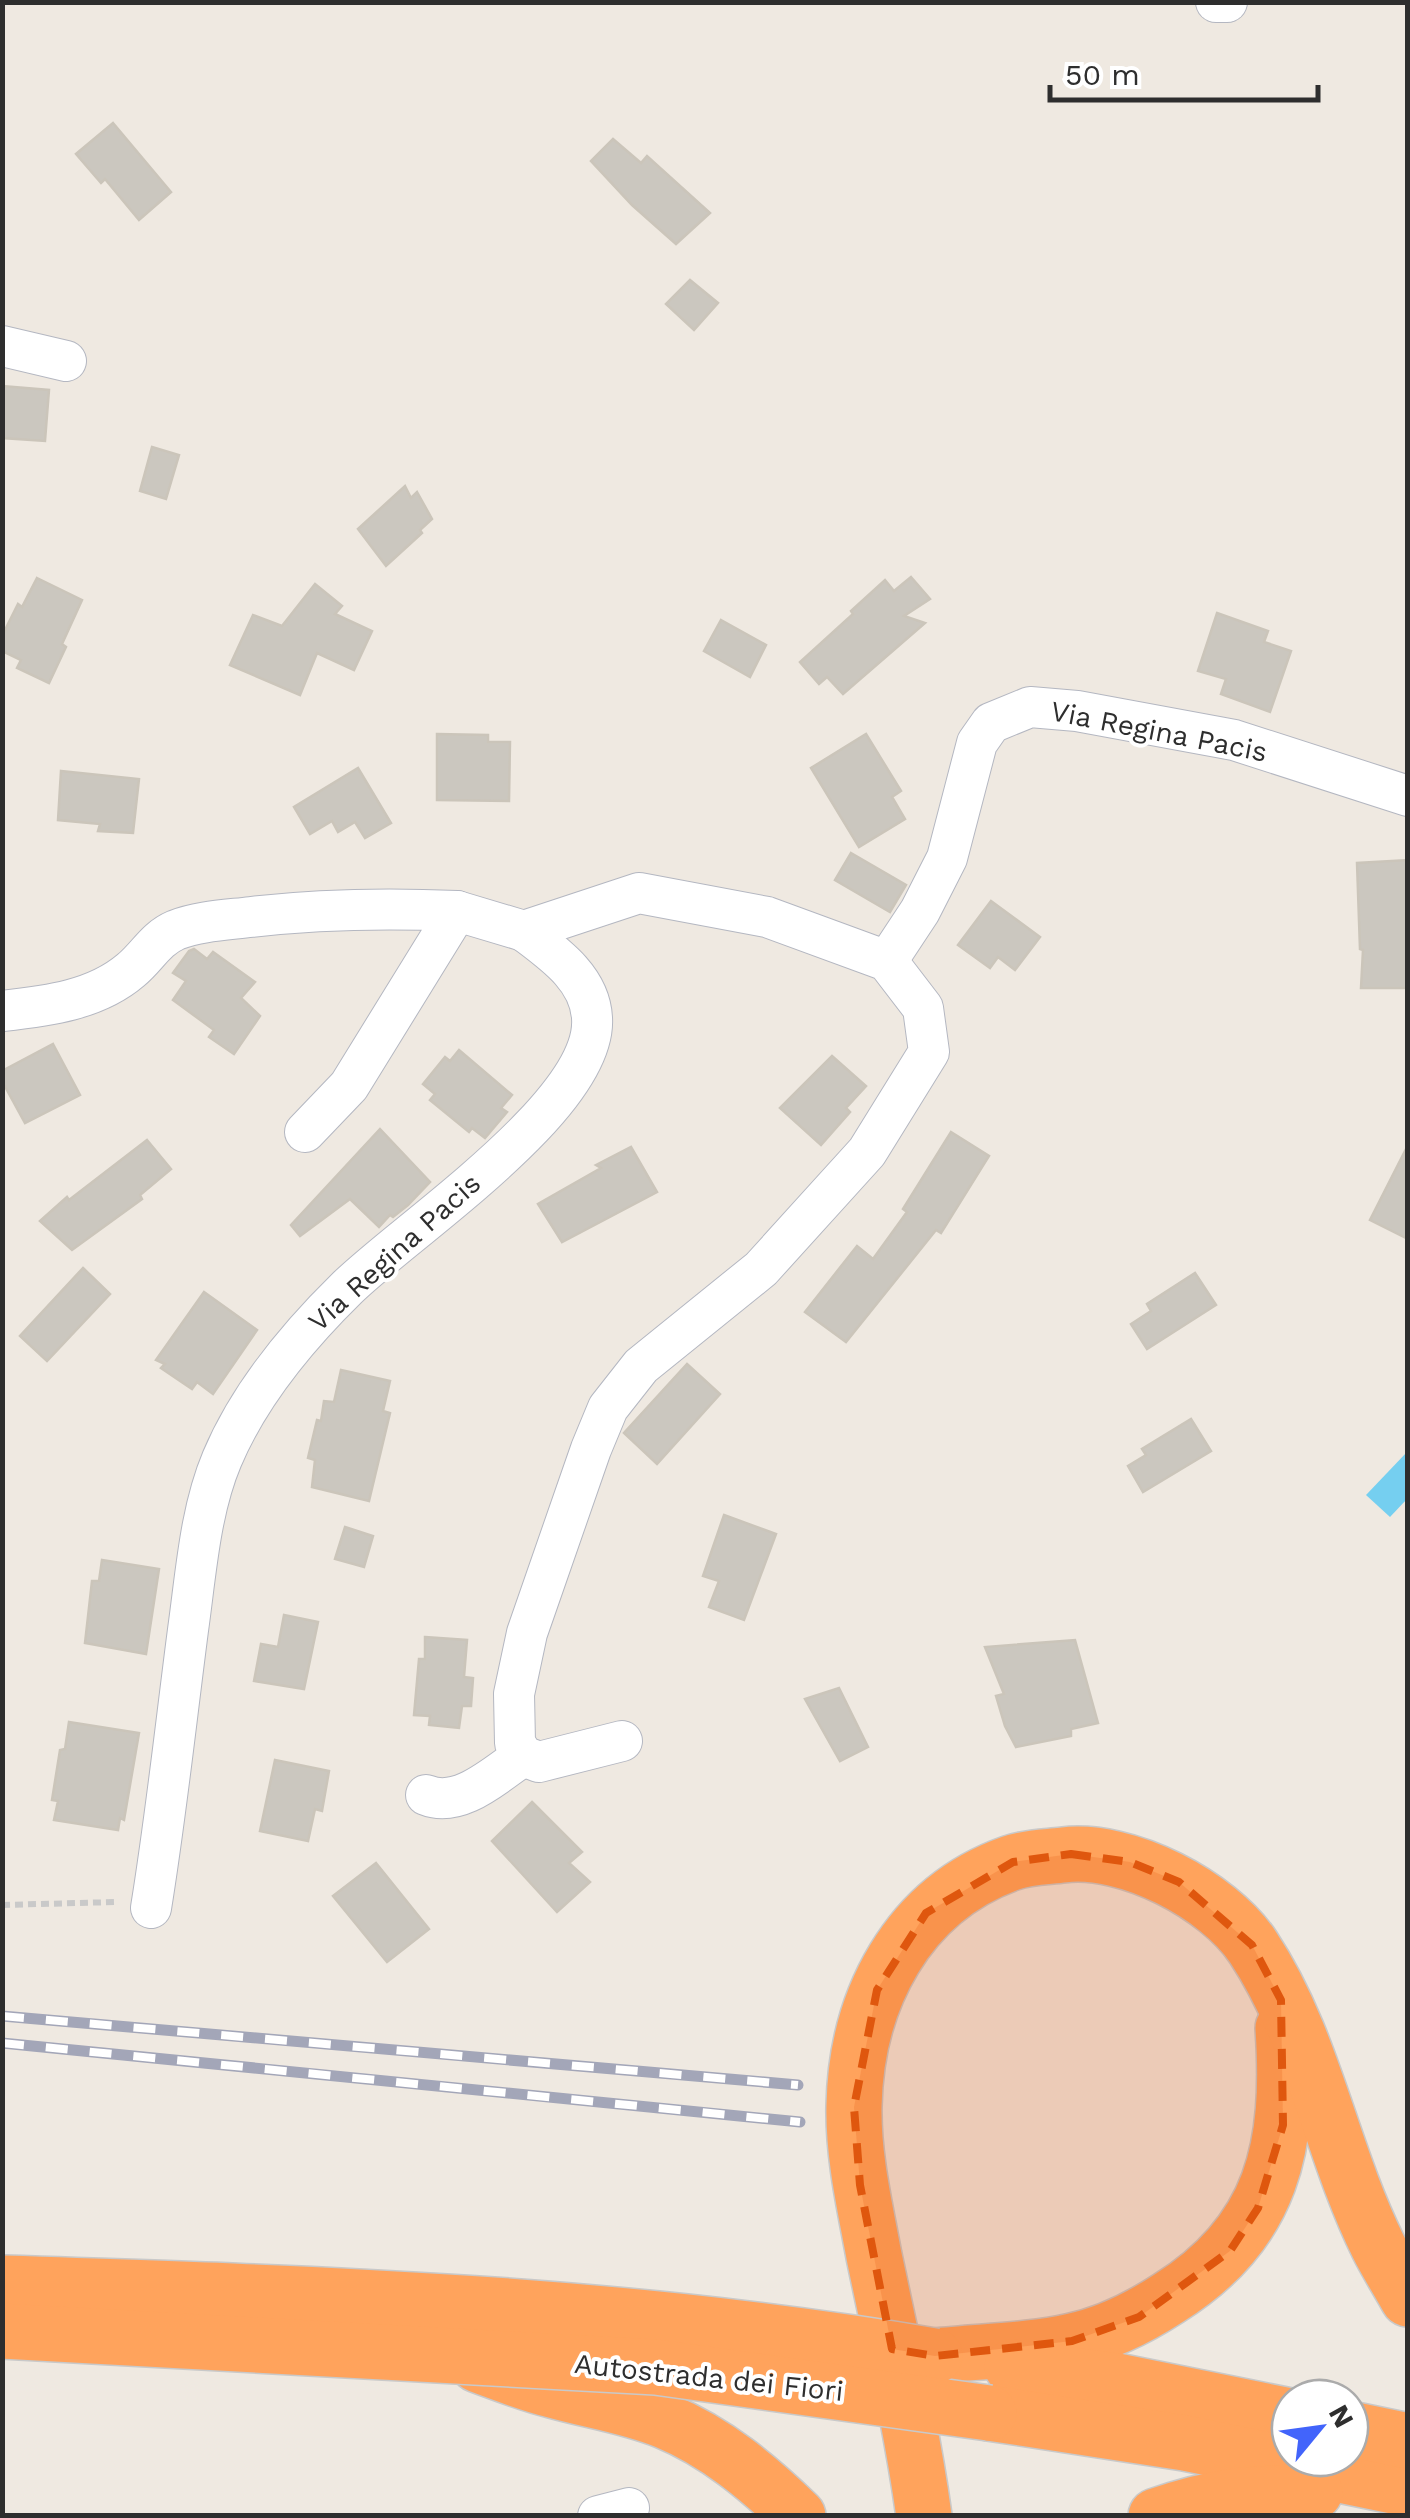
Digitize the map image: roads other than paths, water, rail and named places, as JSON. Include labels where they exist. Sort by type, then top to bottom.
[{"type":"highway","points":[[924,2516],[860,2185],[854,2106],[861,2041],[877,1990],[899,1950],[926,1914],[966,1884],[1014,1862],[1071,1854],[1130,1862],[1179,1882],[1223,1914],[1252,1946],[1318,2079],[1377,2246],[1408,2299]]},
{"type":"highway","points":[[935,2356],[1072,2341],[1139,2317],[1185,2288],[1230,2251],[1258,2208],[1271,2174],[1282,2125],[1287,2086],[1281,2000]]},
{"type":"highway","name":"Autostrada dei Fiori","points":[[2,2283],[427,2300],[604,2313],[816,2336],[1117,2381],[1270,2412]]},
{"type":"highway","name":"Autostrada dei Fiori","points":[[2,2331],[656,2367],[1185,2443],[1408,2489]]},
{"type":"highway","points":[[442,2353],[668,2422],[733,2460],[762,2481],[798,2516]]},
{"type":"highway","points":[[1370,2432],[1408,2441]]},
{"type":"highway","points":[[1156,2516],[1204,2499],[1254,2492],[1408,2497]]},
{"type":"street","points":[[1216,2],[1227,2]]},
{"type":"street","points":[[2,346],[66,361]]},
{"type":"street","name":"Via Regina Pacis","points":[[887,961],[920,911],[947,858],[977,743],[991,723],[1030,707],[1077,710],[1234,740],[1408,796]]},
{"type":"street","points":[[524,932],[639,894],[767,917],[887,961],[923,1008],[929,1052],[867,1152],[810,1216],[761,1269],[641,1366],[608,1408],[526,1632],[514,1694],[514,1743],[523,1756],[540,1762],[622,1741]]},
{"type":"street","name":"Via Regina Pacis","points":[[2,1011],[73,1000],[109,988],[135,968],[160,938],[180,928],[326,908],[457,911],[524,932],[575,976],[590,1006],[591,1035],[570,1079],[481,1176],[350,1285],[294,1345],[245,1415],[222,1458],[196,1576],[151,1904]]},
{"type":"street","points":[[306,1132],[349,1086],[457,911]]},
{"type":"street","points":[[426,1795],[439,1800],[454,1798],[523,1756]]},
{"type":"water","points":[[1407,1452],[1407,1499],[1390,1517],[1366,1495]]},
{"type":"railway","points":[[2,2016],[798,2085]]},
{"type":"railway","points":[[2,2043],[800,2122]]}]
